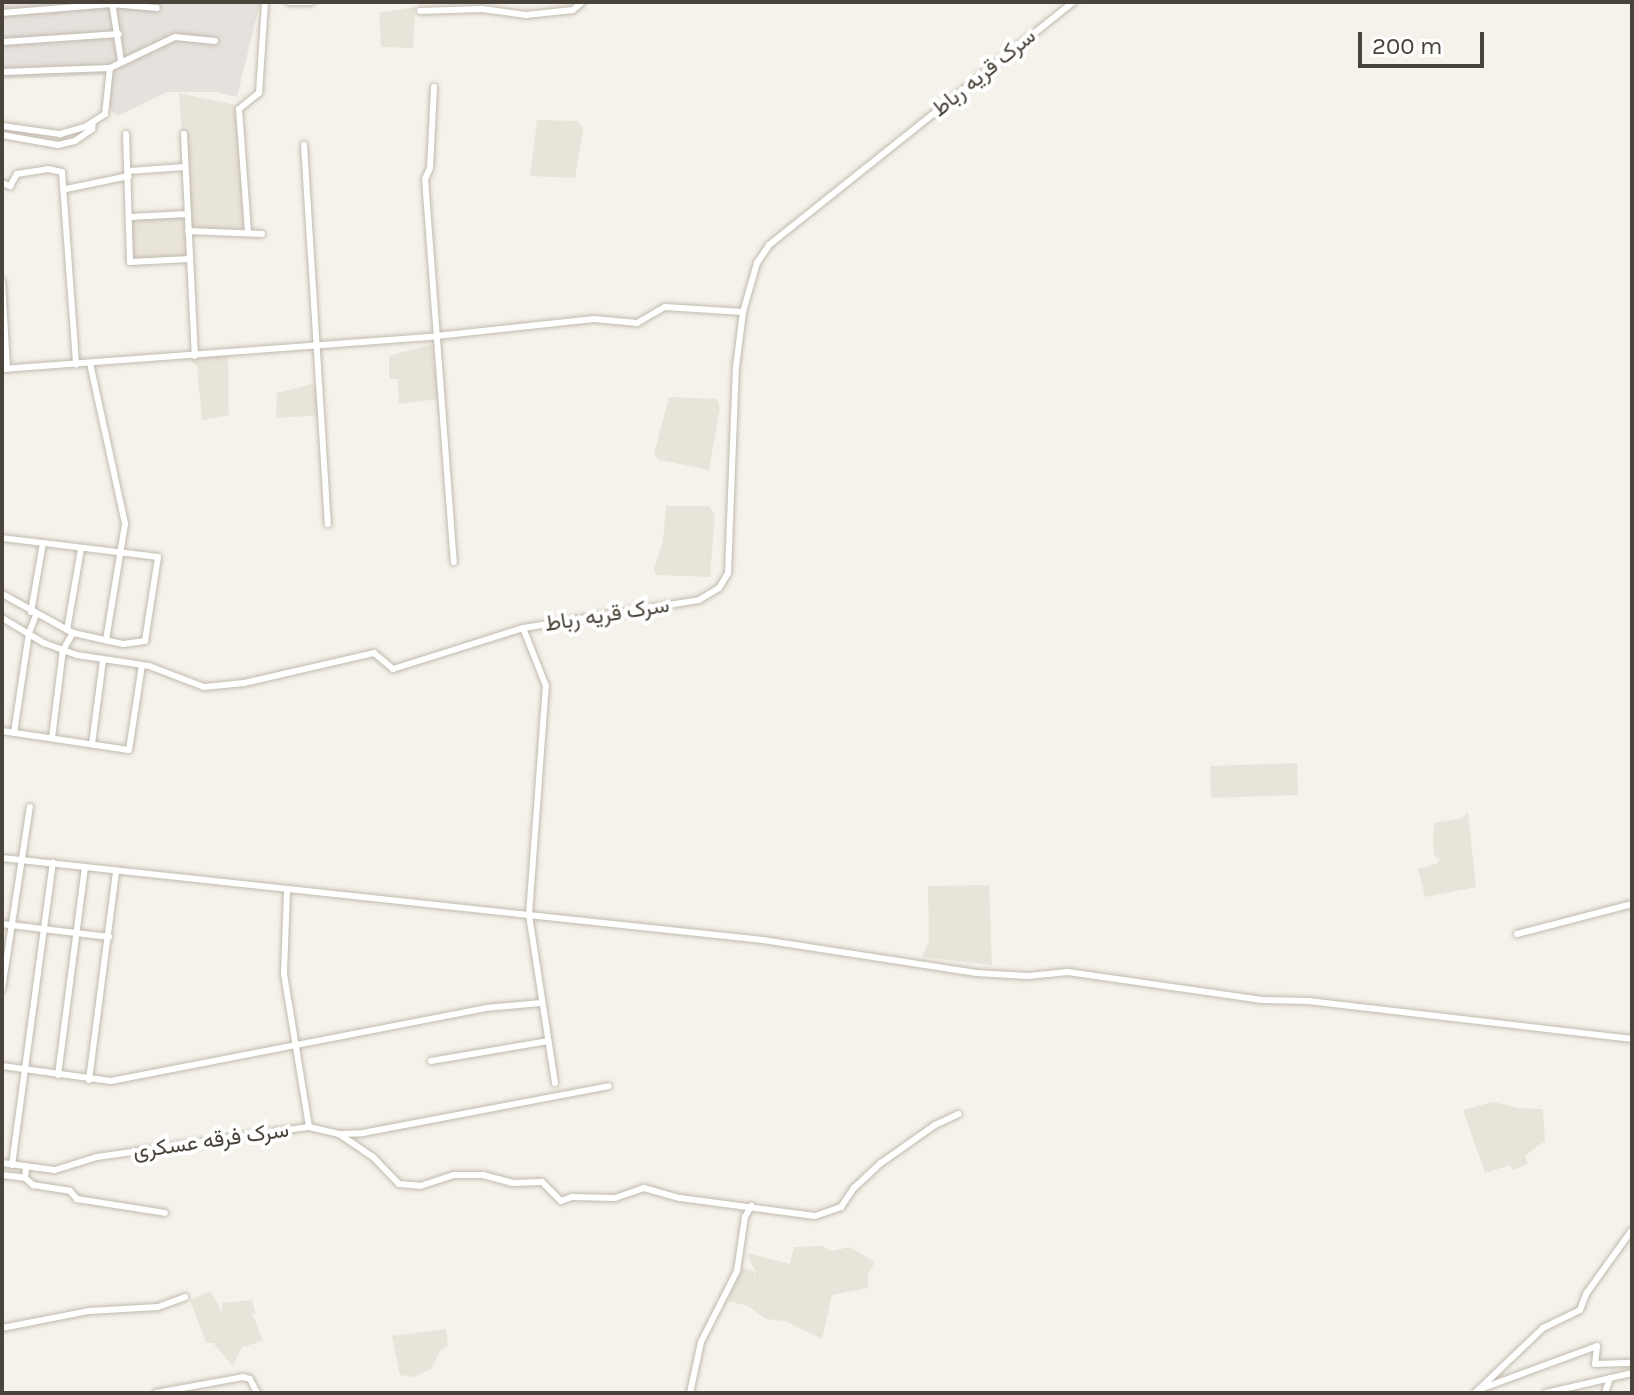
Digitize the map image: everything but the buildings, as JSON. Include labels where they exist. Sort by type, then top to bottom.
[{"type":"street","points":[[248,232],[239,109],[259,93],[265,2]]},
{"type":"street","points":[[289,2],[311,2]]},
{"type":"street","points":[[420,11],[481,5],[526,15],[573,10],[582,2]]},
{"type":"street","name":"سرک قریه رباط","points":[[555,1083],[529,915],[546,686],[523,628],[699,600],[719,588],[728,573],[736,367],[743,312],[757,263],[769,245],[1073,2]]},
{"type":"street","points":[[112,3],[121,61]]},
{"type":"street","points":[[2,13],[112,3],[157,8]]},
{"type":"street","points":[[2,42],[119,34]]},
{"type":"street","points":[[2,72],[110,68],[175,37],[215,41]]},
{"type":"street","points":[[2,126],[37,134],[60,134],[93,122],[105,114],[110,68]]},
{"type":"street","points":[[434,87],[430,168],[425,179],[454,562]]},
{"type":"street","points":[[2,135],[58,145],[75,141],[92,129],[93,122]]},
{"type":"street","points":[[126,134],[132,263],[190,259]]},
{"type":"street","points":[[184,134],[195,356]]},
{"type":"street","points":[[304,145],[328,524]]},
{"type":"street","points":[[66,189],[129,173],[185,167]]},
{"type":"street","points":[[2,183],[10,186],[17,174],[48,169],[62,172],[66,189],[76,364]]},
{"type":"street","points":[[129,217],[188,214]]},
{"type":"street","points":[[188,231],[262,234]]},
{"type":"street","points":[[2,281],[4,369],[436,336],[594,319],[637,323],[665,307],[743,312]]},
{"type":"street","points":[[90,363],[125,524],[106,640]]},
{"type":"street","points":[[2,538],[158,557],[145,641],[123,644],[70,631],[2,594]]},
{"type":"street","points":[[14,733],[43,543]]},
{"type":"street","points":[[52,738],[63,650],[70,631],[81,549]]},
{"type":"street","points":[[2,618],[63,650],[103,661],[142,665],[204,687],[244,683],[374,653],[393,669],[523,628]]},
{"type":"street","points":[[92,744],[103,661]]},
{"type":"street","points":[[2,731],[129,750],[142,665]]},
{"type":"street","points":[[2,989],[30,807]]},
{"type":"street","points":[[2,858],[763,940],[976,973],[1028,976],[1068,972],[1262,1000],[1309,1001],[1632,1039]]},
{"type":"street","points":[[12,1165],[53,863]]},
{"type":"street","points":[[58,1075],[85,867]]},
{"type":"street","points":[[89,1080],[116,871]]},
{"type":"street","points":[[287,891],[284,974],[309,1127]]},
{"type":"street","points":[[1517,934],[1632,904]]},
{"type":"street","points":[[2,924],[109,937]]},
{"type":"street","points":[[2,1066],[111,1081],[486,1008],[541,1003]]},
{"type":"street","points":[[431,1061],[548,1041]]},
{"type":"street","name":"سرک فرقه عسکری","points":[[2,1163],[55,1170],[97,1157],[309,1127],[339,1134],[363,1133],[609,1086]]},
{"type":"street","points":[[339,1134],[373,1157],[399,1184],[420,1186],[454,1175],[483,1175],[512,1183],[542,1182],[561,1201],[572,1197],[615,1198],[644,1188],[680,1198],[815,1216],[834,1211],[881,1163],[935,1125],[959,1114]]},
{"type":"street","points":[[25,1178],[26,1168]]},
{"type":"street","points":[[2,1175],[25,1178],[33,1185],[70,1191],[77,1199],[165,1213]]},
{"type":"street","points":[[690,1393],[701,1342],[737,1271],[745,1217],[751,1206]]},
{"type":"street","points":[[1477,1391],[1543,1328],[1580,1310],[1586,1294],[1632,1230]]},
{"type":"street","points":[[2,1328],[89,1311],[158,1307],[185,1297]]},
{"type":"street","points":[[1477,1391],[1597,1346],[1595,1364],[1632,1363]]},
{"type":"street","points":[[1546,1393],[1632,1373]]},
{"type":"street","points":[[156,1393],[243,1377],[255,1385],[257,1393]]},
{"type":"street","points":[[1605,1393],[1610,1378]]},
{"type":"shaded area","points":[[2,2],[260,2],[237,97],[216,92],[167,92],[118,116],[110,109],[105,75],[2,79]]},
{"type":"shaded area","points":[[415,7],[413,48],[381,47],[379,13]]},
{"type":"shaded area","points":[[179,93],[241,106],[248,229],[188,231]]},
{"type":"shaded area","points":[[537,120],[578,121],[583,129],[575,178],[530,176]]},
{"type":"shaded area","points":[[182,212],[189,258],[134,262],[126,239],[132,213]]},
{"type":"shaded area","points":[[432,344],[439,399],[399,404],[398,379],[389,379],[389,356]]},
{"type":"shaded area","points":[[228,351],[229,415],[232,415],[202,420],[197,366],[190,360]]},
{"type":"shaded area","points":[[312,384],[319,390],[323,415],[276,418],[277,393]]},
{"type":"shaded area","points":[[669,397],[717,399],[720,408],[709,470],[659,460],[654,454]]},
{"type":"shaded area","points":[[666,506],[709,506],[715,515],[710,577],[656,575],[654,569],[663,541]]},
{"type":"shaded area","points":[[1297,763],[1298,795],[1211,798],[1210,766]]},
{"type":"shaded area","points":[[1468,812],[1476,887],[1425,897],[1418,869],[1436,864],[1440,859],[1435,857],[1433,847],[1434,823],[1462,818]]},
{"type":"shaded area","points":[[989,885],[992,965],[922,957],[929,941],[928,886]]},
{"type":"shaded area","points":[[1493,1102],[1518,1108],[1543,1109],[1545,1141],[1525,1156],[1528,1164],[1512,1170],[1510,1165],[1485,1173],[1463,1110]]},
{"type":"shaded area","points":[[822,1246],[832,1251],[850,1247],[875,1262],[868,1274],[868,1288],[832,1295],[822,1339],[785,1321],[766,1319],[748,1306],[728,1301],[741,1268],[754,1271],[754,1280],[755,1272],[747,1253],[790,1264],[794,1247]]},
{"type":"shaded area","points":[[211,1291],[222,1313],[222,1303],[252,1300],[256,1315],[252,1313],[263,1341],[242,1347],[233,1366],[213,1343],[206,1343],[190,1300]]},
{"type":"shaded area","points":[[446,1329],[448,1346],[440,1351],[431,1369],[414,1377],[400,1375],[392,1336]]}]
